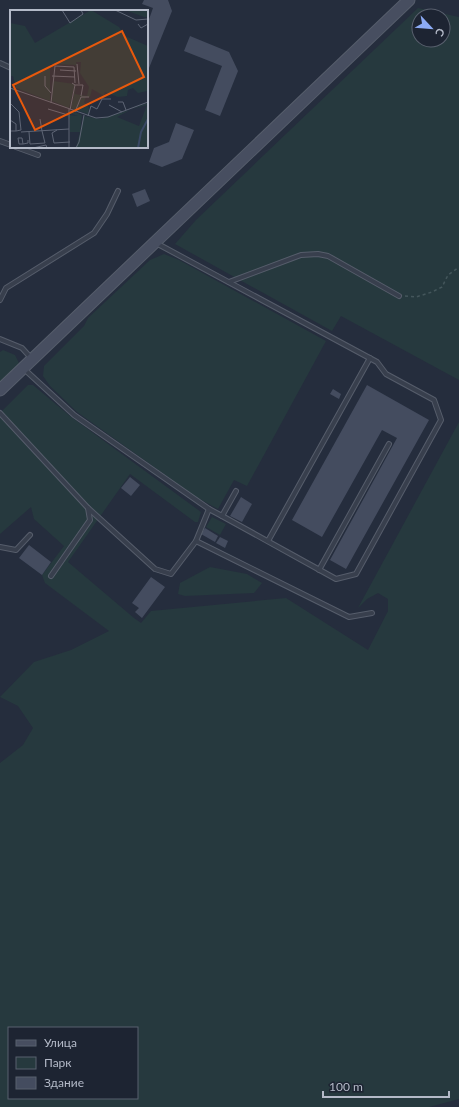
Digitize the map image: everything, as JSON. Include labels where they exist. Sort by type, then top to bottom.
[{"type":"street","points":[[0,390],[409,0]]},
{"type":"lane","points":[[0,63],[10,68]]},
{"type":"lane","points":[[0,141],[10,145]]},
{"type":"lane","points":[[18,148],[38,156]]},
{"type":"lane","points":[[0,300],[6,288],[94,233],[107,214],[118,191]]},
{"type":"lane","points":[[22,368],[74,415],[209,509],[336,579],[356,574],[442,420],[434,400],[386,374],[377,362],[370,358],[156,242]]},
{"type":"lane","points":[[229,282],[301,256],[318,254],[328,256],[399,296]]},
{"type":"lane","points":[[0,339],[22,348],[32,359]]},
{"type":"lane","points":[[268,541],[370,358]]},
{"type":"lane","points":[[0,413],[88,508],[155,570],[172,574],[196,541],[209,509]]},
{"type":"lane","points":[[319,570],[389,444]]},
{"type":"lane","points":[[222,516],[236,491]]},
{"type":"lane","points":[[51,576],[90,520],[88,508]]},
{"type":"lane","points":[[0,547],[16,550],[30,535]]},
{"type":"lane","points":[[196,541],[349,617],[372,613]]},
{"type":"path","points":[[399,296],[416,297],[432,292],[442,287],[448,275],[459,266]]},
{"type":"green space","points":[[411,15],[411,48],[451,48],[451,15],[459,17],[459,380],[341,316],[332,331],[175,244],[196,220]]},
{"type":"green space","points":[[164,254],[179,260],[326,341],[247,486],[234,480],[218,509],[196,497],[77,412],[50,386],[43,376],[44,366],[84,326],[88,318],[150,260]]},
{"type":"green space","points":[[3,350],[15,355],[19,363],[0,383],[0,352]]},
{"type":"green space","points":[[28,385],[33,385],[70,416],[201,512],[198,522],[195,522],[130,474],[68,562],[134,618],[141,623],[151,611],[286,598],[368,650],[388,611],[388,599],[378,593],[367,599],[358,608],[459,422],[459,1099],[429,1107],[0,1107],[0,763],[23,745],[33,728],[18,706],[0,697],[34,662],[71,650],[109,631],[45,583],[42,575],[64,546],[34,519],[31,507],[0,534],[0,413]]},
{"type":"green space","points":[[212,517],[226,524],[220,535],[206,527]]},
{"type":"green space","points":[[210,567],[247,574],[262,583],[254,593],[185,596],[178,594],[180,583]]},
{"type":"building","points":[[144,0],[168,0],[172,11],[148,71],[148,22],[153,8],[142,4]]},
{"type":"building","points":[[190,36],[229,52],[238,71],[220,116],[205,110],[222,66],[184,51]]},
{"type":"building","points":[[176,123],[194,130],[182,159],[162,167],[149,162],[154,148],[169,142]]},
{"type":"building","points":[[145,189],[150,201],[137,207],[132,194]]},
{"type":"building","points":[[367,385],[429,420],[346,569],[330,560],[397,438],[382,430],[322,537],[292,520]]},
{"type":"building","points":[[333,389],[341,394],[339,399],[330,394]]},
{"type":"building","points":[[130,477],[140,485],[131,496],[121,488]]},
{"type":"building","points":[[241,497],[252,504],[242,522],[230,516]]},
{"type":"building","points":[[205,528],[218,536],[215,542],[201,534]]},
{"type":"building","points":[[220,537],[228,541],[225,548],[216,543]]},
{"type":"building","points":[[29,545],[51,562],[42,575],[19,558]]},
{"type":"building","points":[[151,577],[165,587],[142,618],[135,612],[139,608],[132,603]]}]
